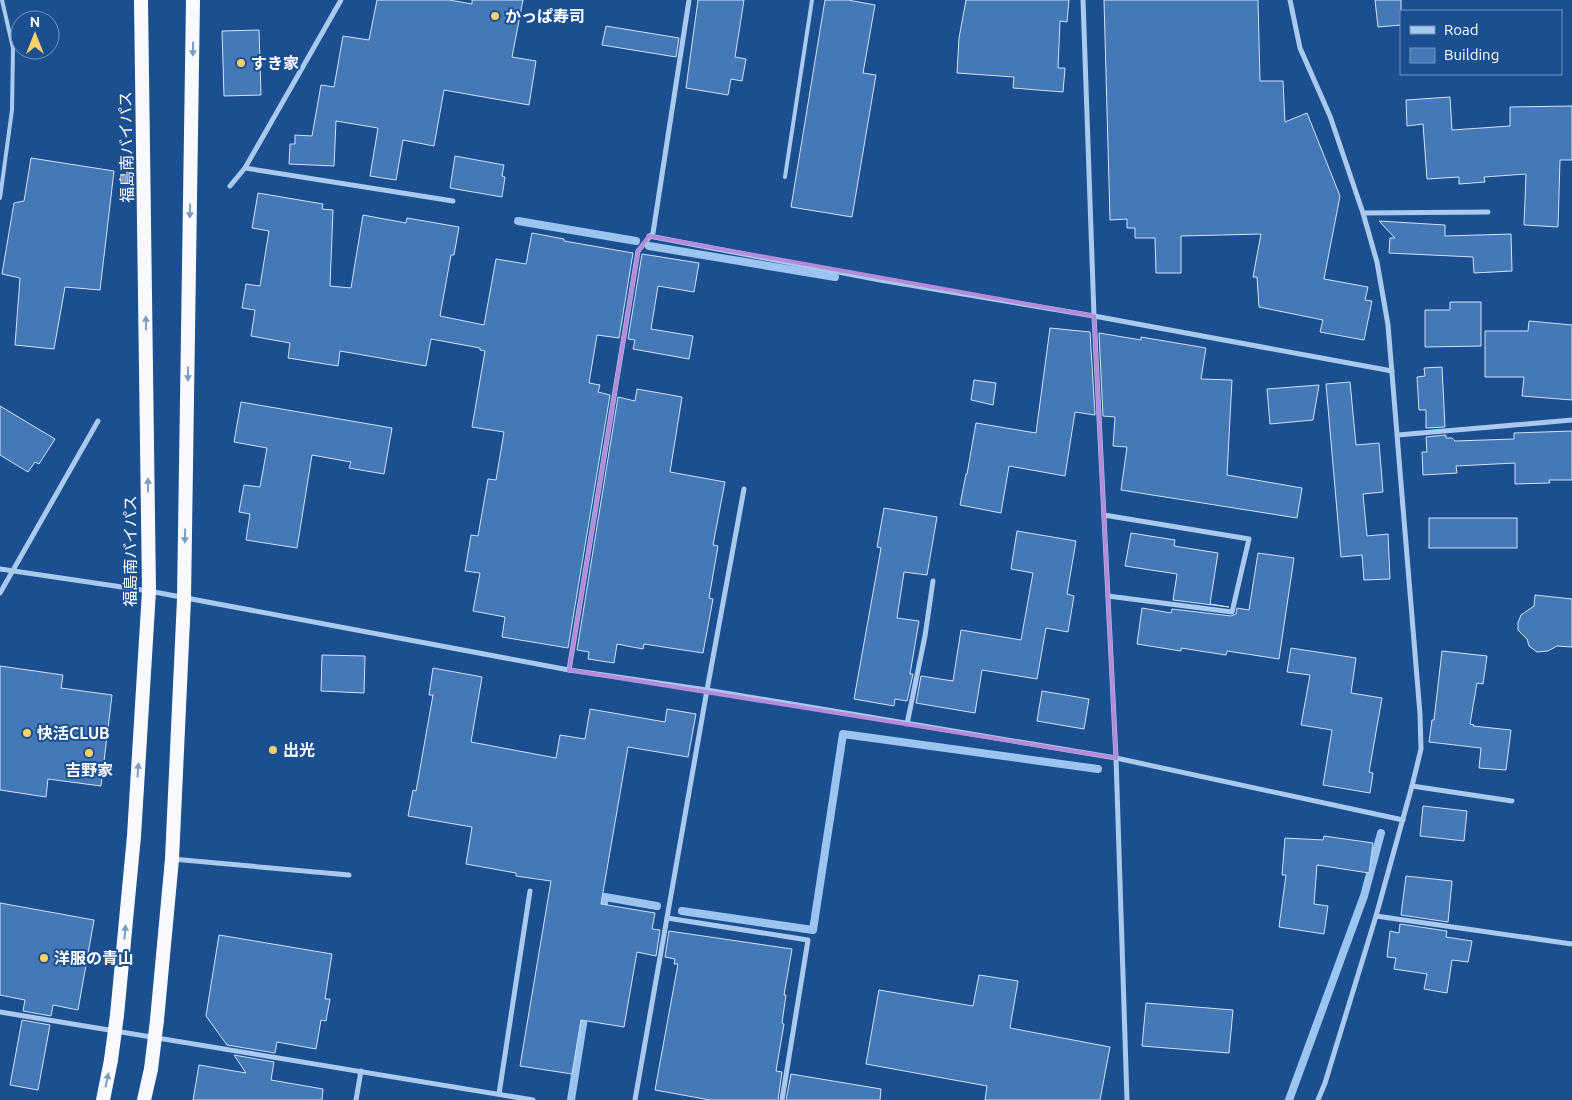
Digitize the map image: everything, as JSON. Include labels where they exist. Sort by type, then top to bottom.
[{"type":"highway","name":"福島南バイパス","points":[[103,1100],[117,1015],[134,836],[149,591],[141,0]]},
{"type":"highway","points":[[144,1100],[151,1069],[157,1020],[172,859],[184,599],[193,0]]},
{"type":"street","points":[[230,186],[245,168],[341,0]]},
{"type":"street","points":[[568,670],[638,251],[652,233],[689,0]]},
{"type":"street","points":[[1083,0],[1094,316],[1116,758],[1127,1100]]},
{"type":"street","points":[[1290,0],[1300,48],[1330,116],[1363,213],[1377,262],[1388,325],[1398,434],[1420,714],[1421,749],[1376,916],[1325,1083],[1318,1100]]},
{"type":"street","points":[[245,168],[453,202]]},
{"type":"street","points":[[1363,213],[1488,212]]},
{"type":"street","points":[[649,236],[880,280],[1094,316],[1392,371]]},
{"type":"street","points":[[1398,434],[1572,420]]},
{"type":"street","points":[[0,593],[98,422]]},
{"type":"street","points":[[635,1100],[744,488]]},
{"type":"street","points":[[1104,515],[1248,539],[1232,612],[1108,596]]},
{"type":"street","points":[[0,569],[149,591],[568,670],[707,690],[1116,758],[1403,820]]},
{"type":"street","points":[[907,724],[925,636],[933,581]]},
{"type":"street","points":[[1412,786],[1512,801]]},
{"type":"street","points":[[172,859],[348,875]]},
{"type":"street","points":[[498,1094],[530,892]]},
{"type":"street","points":[[1376,916],[1572,944]]},
{"type":"street","points":[[667,918],[808,940],[782,1100]]},
{"type":"street","points":[[0,1012],[533,1100]]},
{"type":"street","points":[[356,1100],[361,1072]]},
{"type":"lane","points":[[0,198],[12,110],[13,48],[2,0]]},
{"type":"lane","points":[[786,177],[812,0]]},
{"type":"highlighted area","points":[[649,236],[1094,316],[1116,758],[569,670],[638,251]]},
{"type":"building","points":[[377,0],[449,0],[472,4],[472,0],[523,0],[512,57],[536,61],[529,105],[444,90],[434,146],[403,140],[396,180],[370,176],[378,128],[336,121],[334,166],[289,164],[290,144],[295,144],[295,135],[312,136],[321,85],[334,87],[343,36],[369,40]]},
{"type":"building","points":[[698,0],[744,0],[735,57],[746,59],[742,81],[731,79],[728,95],[686,88]]},
{"type":"building","points":[[825,0],[848,0],[875,5],[863,73],[876,75],[852,217],[791,207]]},
{"type":"building","points":[[966,0],[1069,0],[1067,22],[1060,21],[1058,68],[1065,68],[1063,92],[1013,88],[1014,77],[957,73],[959,38]]},
{"type":"building","points":[[1104,0],[1258,0],[1260,81],[1283,81],[1285,122],[1307,113],[1340,196],[1324,279],[1368,287],[1365,300],[1372,301],[1364,340],[1320,332],[1323,320],[1259,307],[1257,277],[1253,277],[1261,234],[1181,236],[1181,273],[1156,273],[1155,238],[1135,238],[1135,228],[1127,228],[1127,219],[1110,220]]},
{"type":"building","points":[[1375,0],[1401,0],[1400,25],[1378,27]]},
{"type":"building","points":[[606,26],[679,38],[676,57],[602,45]]},
{"type":"building","name":"すき家","points":[[259,30],[261,95],[224,96],[222,31]]},
{"type":"building","points":[[1450,97],[1452,130],[1510,126],[1510,107],[1572,106],[1572,160],[1560,160],[1558,227],[1524,225],[1526,174],[1484,177],[1485,182],[1459,184],[1459,177],[1427,179],[1423,124],[1407,126],[1406,100]]},
{"type":"building","points":[[455,156],[504,165],[502,176],[505,177],[502,197],[450,188]]},
{"type":"building","points":[[31,158],[114,171],[100,290],[65,287],[54,349],[15,345],[20,278],[2,274],[14,203],[24,201]]},
{"type":"building","points":[[258,193],[323,204],[322,209],[333,210],[330,286],[351,288],[363,215],[406,223],[407,218],[459,227],[454,255],[451,255],[440,316],[484,325],[496,259],[526,264],[532,233],[564,239],[564,241],[633,253],[619,338],[597,335],[589,383],[600,385],[598,392],[610,395],[568,648],[502,637],[505,617],[473,611],[480,573],[465,571],[471,535],[478,536],[488,479],[496,480],[504,432],[472,427],[485,351],[480,350],[480,348],[431,339],[426,366],[340,351],[338,366],[288,358],[290,343],[251,336],[255,310],[242,308],[246,284],[260,286],[269,231],[252,228]]},
{"type":"building","points":[[1379,221],[1445,225],[1445,236],[1511,234],[1512,271],[1474,273],[1473,257],[1389,253],[1390,238],[1395,238]]},
{"type":"building","points":[[642,254],[699,263],[694,292],[658,286],[651,329],[693,336],[689,359],[633,349],[635,340],[628,339]]},
{"type":"building","points":[[1450,302],[1481,302],[1481,346],[1425,347],[1425,310],[1450,310]]},
{"type":"building","points":[[1529,321],[1572,325],[1572,400],[1522,396],[1524,377],[1485,377],[1485,331],[1528,331]]},
{"type":"building","points":[[1050,328],[1090,332],[1095,415],[1075,412],[1065,476],[1009,466],[1001,513],[960,505],[976,423],[1036,433]]},
{"type":"building","points":[[1099,333],[1141,340],[1141,337],[1206,348],[1201,379],[1232,380],[1227,475],[1302,488],[1297,518],[1121,490],[1127,447],[1113,446],[1115,417],[1103,416]]},
{"type":"building","points":[[1442,367],[1445,427],[1426,428],[1426,410],[1419,410],[1417,377],[1425,376],[1424,368]]},
{"type":"building","points":[[974,380],[996,383],[993,405],[971,400]]},
{"type":"building","points":[[1350,382],[1356,445],[1379,443],[1383,492],[1363,494],[1367,536],[1388,534],[1390,579],[1364,580],[1362,555],[1341,557],[1326,384]]},
{"type":"building","points":[[1319,385],[1313,420],[1270,424],[1267,389]]},
{"type":"building","points":[[637,389],[682,397],[670,472],[725,482],[713,545],[718,546],[709,598],[713,599],[703,653],[644,644],[643,649],[617,644],[614,663],[588,659],[589,652],[577,650],[618,397],[635,401]]},
{"type":"building","points":[[241,402],[392,428],[384,474],[349,468],[351,462],[312,455],[297,548],[246,540],[250,514],[239,512],[244,485],[260,487],[267,448],[234,442]]},
{"type":"building","points":[[0,406],[55,439],[39,464],[35,462],[28,472],[0,455]]},
{"type":"building","points":[[1572,431],[1572,480],[1549,480],[1550,483],[1515,484],[1515,463],[1456,466],[1457,473],[1423,475],[1422,452],[1427,452],[1426,437],[1446,435],[1446,438],[1452,438],[1455,441],[1514,439],[1514,433]]},
{"type":"building","points":[[884,508],[937,517],[927,575],[904,572],[897,618],[919,621],[910,674],[913,674],[907,701],[895,699],[894,706],[854,699],[881,548],[877,547]]},
{"type":"building","points":[[1429,518],[1517,518],[1517,548],[1429,548]]},
{"type":"building","points":[[1017,531],[1076,541],[1067,594],[1074,596],[1068,632],[1046,628],[1037,679],[982,670],[975,713],[916,703],[921,676],[953,681],[961,630],[1021,640],[1033,573],[1011,569]]},
{"type":"building","points":[[1131,533],[1175,540],[1174,546],[1218,553],[1210,604],[1229,607],[1173,600],[1177,574],[1125,566]]},
{"type":"building","points":[[1258,553],[1294,558],[1279,659],[1227,651],[1226,655],[1181,648],[1181,651],[1137,644],[1142,608],[1171,613],[1172,609],[1231,616],[1236,614],[1237,608],[1249,610]]},
{"type":"building","points":[[1535,595],[1572,599],[1572,647],[1557,646],[1548,651],[1537,652],[1529,646],[1527,639],[1518,630],[1518,623],[1521,615],[1534,606]]},
{"type":"building","points":[[1291,648],[1356,658],[1351,693],[1382,698],[1369,772],[1373,773],[1370,793],[1323,785],[1332,730],[1301,725],[1310,675],[1287,672]]},
{"type":"building","points":[[1442,651],[1487,656],[1483,684],[1477,683],[1470,724],[1473,726],[1511,730],[1506,770],[1479,768],[1481,748],[1429,742],[1432,720],[1434,720]]},
{"type":"building","points":[[322,655],[365,656],[364,693],[321,691]]},
{"type":"building","points":[[0,666],[63,675],[61,688],[112,695],[101,786],[48,779],[46,797],[0,790]]},
{"type":"building","points":[[433,668],[482,677],[471,742],[556,758],[560,735],[585,739],[590,709],[665,722],[667,709],[696,714],[688,757],[628,747],[601,904],[655,913],[652,929],[660,930],[656,956],[637,952],[624,1027],[581,1020],[572,1074],[520,1066],[551,881],[516,876],[516,873],[466,864],[472,827],[408,816],[413,790],[416,791],[433,695],[429,695]]},
{"type":"building","points":[[1042,691],[1089,699],[1084,729],[1037,721]]},
{"type":"building","points":[[1423,806],[1467,811],[1464,841],[1420,836]]},
{"type":"building","points":[[1324,836],[1373,843],[1369,873],[1317,865],[1314,904],[1328,906],[1324,934],[1279,927],[1286,875],[1282,875],[1285,838],[1323,840]]},
{"type":"building","points":[[1406,876],[1452,881],[1448,922],[1401,915]]},
{"type":"building","name":"洋服の青山","points":[[0,903],[94,920],[78,1010],[53,1005],[51,1016],[23,1011],[25,1000],[0,995]]},
{"type":"building","points":[[1400,924],[1447,931],[1446,937],[1472,941],[1468,962],[1452,960],[1447,993],[1424,989],[1427,974],[1394,969],[1396,958],[1387,957],[1390,931],[1399,933]]},
{"type":"building","points":[[669,931],[792,949],[784,995],[786,995],[782,1023],[784,1024],[776,1071],[782,1072],[778,1100],[710,1100],[655,1090],[678,964],[674,964],[675,959],[665,957]]},
{"type":"building","points":[[219,935],[332,954],[325,999],[330,999],[326,1021],[321,1020],[316,1049],[277,1042],[275,1053],[227,1045],[206,1016]]},
{"type":"building","points":[[979,975],[1018,981],[1010,1028],[1110,1047],[1100,1100],[985,1100],[987,1086],[866,1064],[879,990],[973,1006]]},
{"type":"building","points":[[1146,1003],[1233,1010],[1229,1053],[1142,1046]]},
{"type":"building","points":[[22,1020],[50,1025],[38,1090],[10,1085]]},
{"type":"building","points":[[234,1055],[274,1062],[271,1080],[323,1089],[322,1100],[193,1100],[199,1065],[246,1073]]},
{"type":"building","points":[[791,1074],[881,1089],[880,1100],[786,1100]]},
{"type":"waterway","points":[[518,221],[636,241]]},
{"type":"waterway","points":[[649,246],[835,277]]},
{"type":"waterway","points":[[682,911],[813,930],[843,734],[1098,769]]},
{"type":"waterway","points":[[1289,1100],[1364,896],[1381,833]]},
{"type":"waterway","points":[[602,913],[605,897],[657,906]]},
{"type":"waterway","points":[[571,1100],[585,1011]]},
{"type":"place","name":"かっぱ寿司","points":[[495,16]]},
{"type":"place","name":"すき家","points":[[241,63]]},
{"type":"place","name":"快活CLUB","points":[[27,733]]},
{"type":"place","name":"出光","points":[[273,750]]},
{"type":"place","name":"吉野家","points":[[89,753]]},
{"type":"place","name":"洋服の青山","points":[[44,958]]}]
